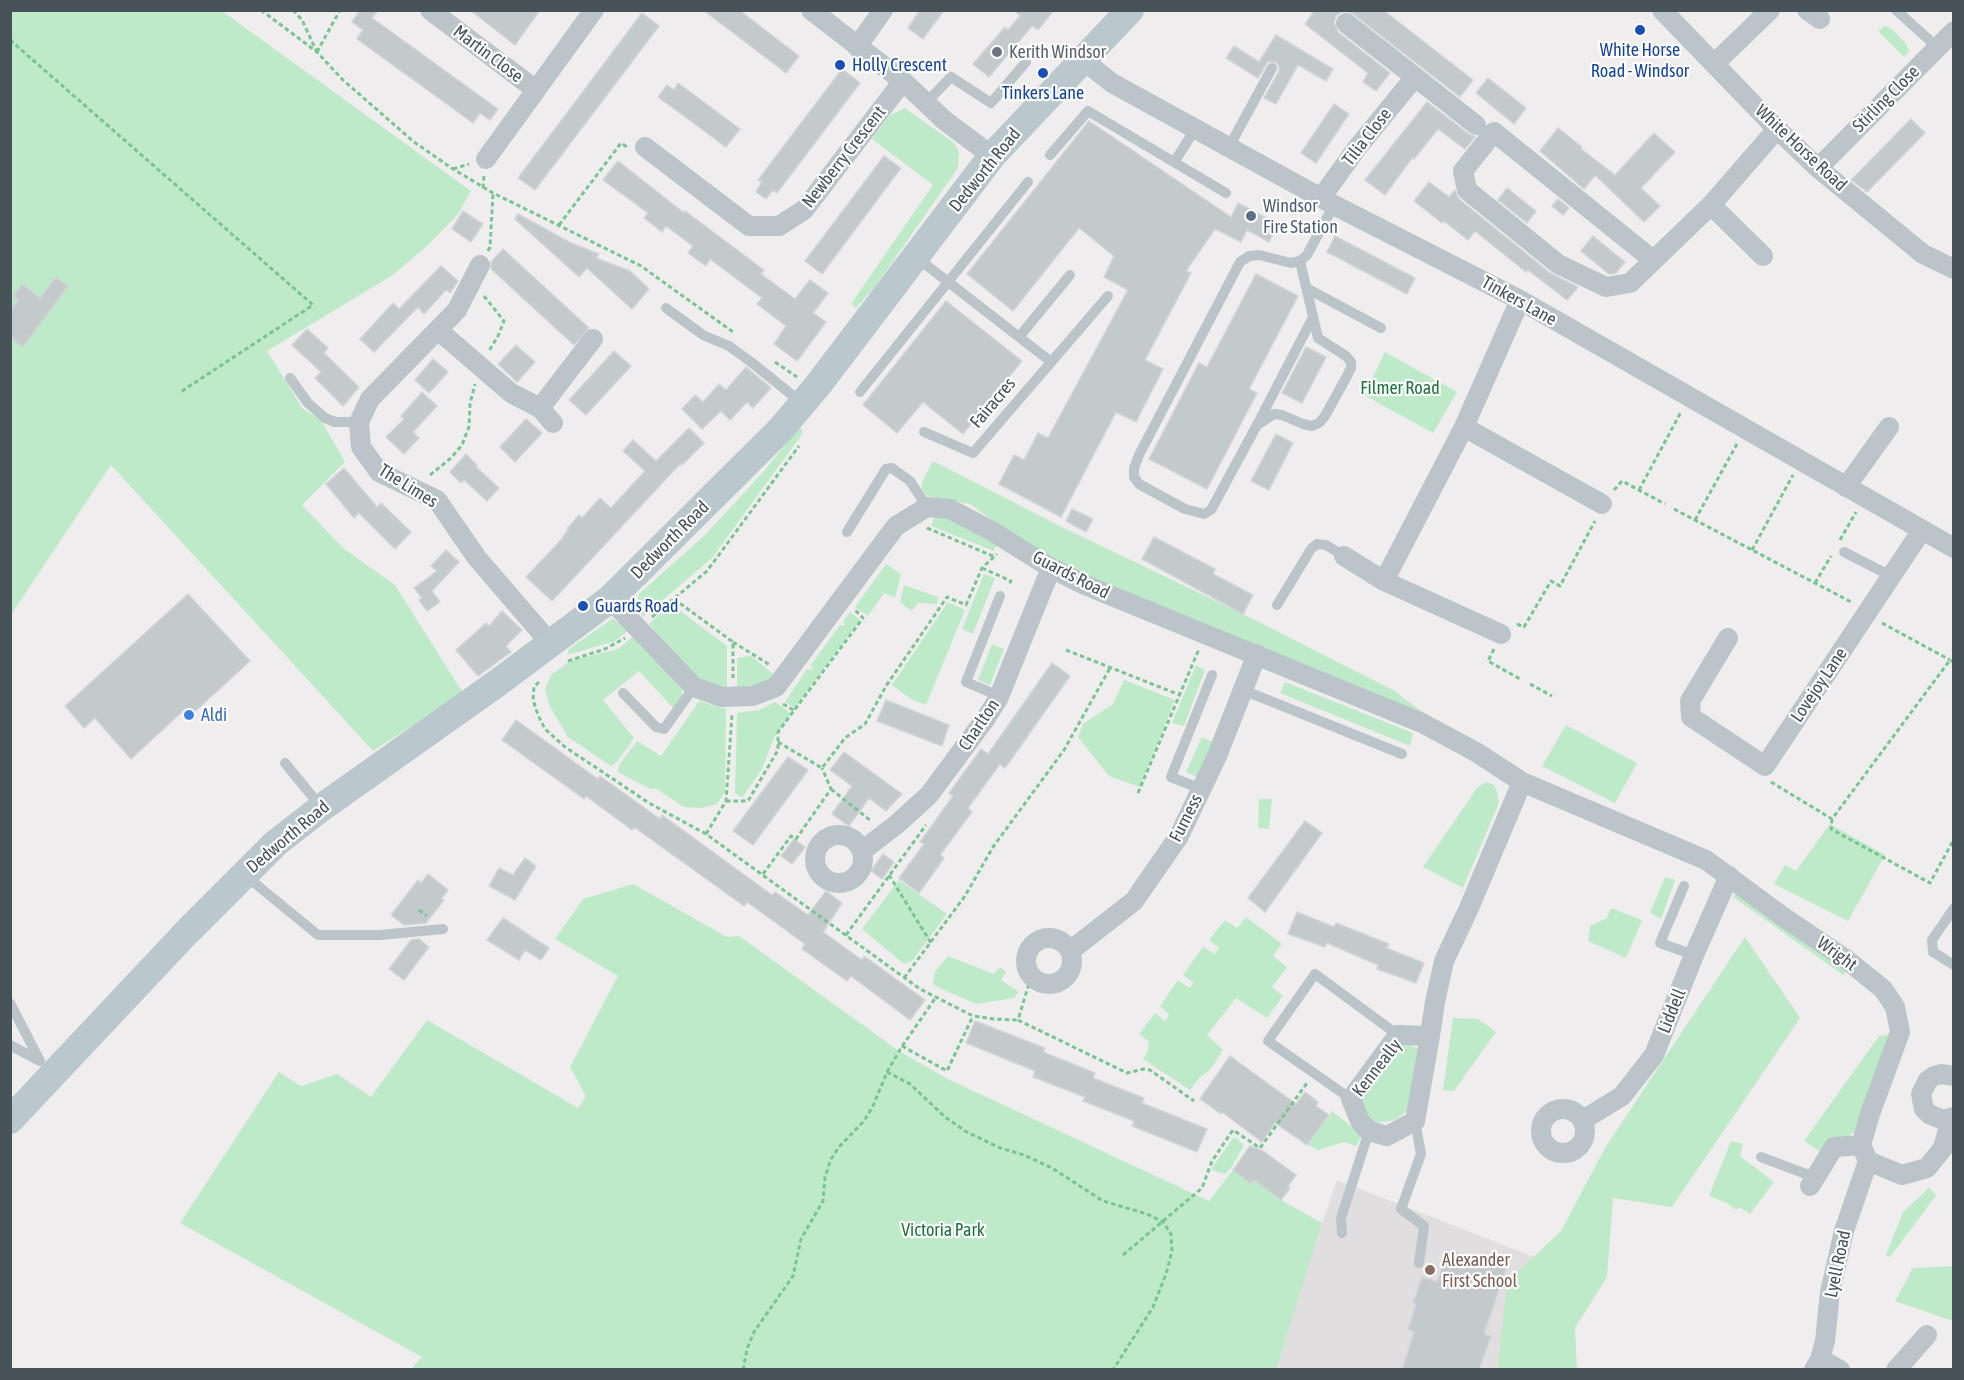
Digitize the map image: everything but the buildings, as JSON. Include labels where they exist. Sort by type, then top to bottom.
[{"type":"main road","name":"Dedworth Road","points":[[10,1120],[48,1066],[282,838],[321,808],[557,653],[780,430],[992,156],[1130,10]]},
{"type":"street","name":"Martin Close","points":[[430,10],[536,90],[486,159]]},
{"type":"street","points":[[536,90],[594,10]]},
{"type":"street","points":[[811,10],[903,81],[944,120],[992,156]]},
{"type":"street","points":[[857,47],[883,10]]},
{"type":"street","name":"White Horse Road","points":[[1662,10],[1818,168],[1923,254],[1953,269]]},
{"type":"street","points":[[1714,64],[1770,10]]},
{"type":"street","points":[[1346,23],[1476,125]]},
{"type":"street","name":"Stirling Close","points":[[1818,168],[1953,31]]},
{"type":"street","name":"Tinkers Lane","points":[[1083,60],[1112,83],[1327,201],[1520,300],[1953,548]]},
{"type":"street","name":"Tilia Close","points":[[1327,201],[1357,148],[1415,77]]},
{"type":"street","name":"Newberry Crescent","points":[[656,149],[749,226],[779,226],[804,210],[903,81]]},
{"type":"street","points":[[1653,260],[1494,132],[1463,171],[1467,190],[1558,264],[1606,287],[1630,283],[1711,206],[1777,129]]},
{"type":"street","points":[[1711,206],[1763,256]]},
{"type":"street","points":[[359,422],[370,399],[457,310],[480,265]]},
{"type":"street","points":[[1384,581],[1464,427],[1520,300]]},
{"type":"street","points":[[438,330],[511,393],[546,416],[593,339]]},
{"type":"street","name":"The Limes","points":[[359,422],[361,447],[379,472],[437,500],[456,524],[477,558],[557,653]]},
{"type":"street","points":[[1464,427],[1602,504]]},
{"type":"street","points":[[1846,487],[1889,427]]},
{"type":"street","points":[[610,599],[694,687],[722,697],[753,696],[776,687],[896,526],[927,507]]},
{"type":"street","name":"Guards Road","points":[[927,507],[950,509],[1051,568],[1085,585],[1422,723],[1476,752],[1522,782]]},
{"type":"street","name":"Lovejoy Lane","points":[[1765,766],[1922,530]]},
{"type":"street","points":[[1344,556],[1384,581],[1501,634]]},
{"type":"street","name":"Charlton","points":[[862,850],[929,795],[986,718],[999,696],[1051,568]]},
{"type":"street","points":[[1728,638],[1690,701],[1691,717],[1765,766]]},
{"type":"street","name":"Furness","points":[[1070,951],[1134,901],[1179,836],[1217,756],[1257,654]]},
{"type":"street","name":"Wright","points":[[1522,782],[1706,860],[1782,916],[1848,960],[1883,989],[1895,1007],[1900,1032],[1870,1114],[1865,1153]]},
{"type":"street","name":"Kenneally","points":[[1415,1121],[1444,961],[1522,782]]},
{"type":"street","name":"Liddell","points":[[1583,1120],[1623,1096],[1654,1054],[1729,876]]},
{"type":"street","points":[[1044,939],[1059,940],[1070,951],[1072,958],[1070,973],[1059,983],[1044,984],[1031,976],[1026,962],[1031,947],[1036,942],[1044,939]]},
{"type":"street","name":"Kenneally","points":[[1369,1131],[1360,1121],[1351,1099],[1398,1035],[1430,1036]]},
{"type":"street","points":[[1812,1182],[1833,1147],[1865,1153],[1902,1175],[1927,1168],[1943,1148],[1952,1118],[1936,1118],[1929,1114],[1924,1108],[1921,1094],[1928,1080],[1934,1076],[1941,1074],[1953,1076]]},
{"type":"street","points":[[1369,1131],[1387,1136],[1415,1121]]},
{"type":"street","name":"Lyell Road","points":[[1817,1364],[1824,1341],[1830,1292],[1865,1153]]},
{"type":"street","points":[[1896,1370],[1927,1335]]},
{"type":"street","points":[[1817,1364],[1840,1370]]},
{"type":"lane","points":[[1896,10],[1937,47]]},
{"type":"lane","points":[[926,103],[951,77],[991,103],[1026,62]]},
{"type":"lane","points":[[1229,147],[1272,68]]},
{"type":"lane","points":[[1050,155],[1088,111],[1226,193]]},
{"type":"lane","points":[[1175,161],[1195,129]]},
{"type":"lane","points":[[860,392],[1028,182]]},
{"type":"lane","points":[[1313,317],[1211,510],[1204,514],[1185,509],[1139,484],[1134,477],[1134,468],[1139,455],[1240,262],[1249,256],[1259,255],[1291,263],[1300,261],[1307,255],[1327,201]]},
{"type":"lane","points":[[916,257],[1050,361]]},
{"type":"lane","points":[[1257,425],[1274,414],[1312,426],[1319,423],[1351,368],[1351,362],[1346,356],[1318,339],[1300,261]]},
{"type":"lane","points":[[1019,337],[1070,275]]},
{"type":"lane","points":[[1308,289],[1381,328]]},
{"type":"lane","name":"Fairacres","points":[[924,432],[973,453],[1108,296]]},
{"type":"lane","points":[[666,308],[703,335],[729,346],[751,362],[810,394]]},
{"type":"lane","points":[[290,378],[308,403],[325,418],[335,422],[359,422]]},
{"type":"lane","points":[[847,532],[886,469],[892,468],[910,481],[927,507]]},
{"type":"lane","points":[[1276,605],[1311,549],[1317,544],[1326,545],[1344,556]]},
{"type":"lane","points":[[1844,552],[1891,576]]},
{"type":"lane","points":[[999,696],[966,682],[1000,596]]},
{"type":"lane","points":[[1201,789],[1171,777],[1212,675]]},
{"type":"lane","points":[[623,693],[656,727],[664,729],[694,687]]},
{"type":"lane","points":[[1243,690],[1402,754]]},
{"type":"lane","points":[[285,763],[321,808]]},
{"type":"lane","points":[[243,874],[318,935],[380,935],[443,928]]},
{"type":"lane","points":[[1684,886],[1660,943],[1694,955]]},
{"type":"lane","points":[[1953,908],[1932,940],[1933,952],[1953,965]]},
{"type":"lane","points":[[1351,1099],[1268,1041],[1315,974],[1398,1035]]},
{"type":"lane","points":[[10,1003],[48,1066]]},
{"type":"lane","points":[[10,1045],[48,1066]]},
{"type":"lane","points":[[1415,1121],[1421,1154],[1401,1209],[1424,1226],[1419,1263]]},
{"type":"lane","points":[[1342,1233],[1341,1218],[1369,1131]]},
{"type":"lane","points":[[1761,1156],[1812,1182]]},
{"type":"path","points":[[261,10],[317,52],[343,80],[414,142],[483,188],[641,266],[734,332]]},
{"type":"path","points":[[293,10],[302,20],[317,52]]},
{"type":"path","points":[[317,52],[340,10]]},
{"type":"path","points":[[10,40],[313,306],[179,393]]},
{"type":"path","points":[[559,225],[621,143],[630,150],[656,149]]},
{"type":"path","points":[[771,359],[799,379],[809,374],[810,394]]},
{"type":"path","points":[[1639,490],[1689,398]]},
{"type":"path","points":[[1695,520],[1745,429]]},
{"type":"path","points":[[557,653],[580,655],[605,649],[638,629],[707,571],[804,438]]},
{"type":"path","points":[[1752,550],[1801,461]]},
{"type":"path","points":[[1520,679],[1488,661],[1501,634],[1516,624],[1524,627],[1551,582],[1560,586],[1593,526],[1602,504],[1622,481],[1665,504]]},
{"type":"path","points":[[1674,508],[1868,611],[1875,619],[1952,661],[1832,819],[1831,829],[1930,883],[1953,839]]},
{"type":"path","points":[[907,519],[994,557]]},
{"type":"path","points":[[822,768],[845,738],[865,724],[886,686],[947,597],[966,606],[982,568],[1010,542]]},
{"type":"path","points":[[982,568],[1011,580],[1000,596]]},
{"type":"path","points":[[726,801],[748,801],[778,750],[778,732],[862,618],[843,598]]},
{"type":"path","points":[[674,599],[733,642],[786,675]]},
{"type":"path","points":[[1138,793],[1206,634]]},
{"type":"path","points":[[706,834],[726,801],[733,697],[733,642]]},
{"type":"path","points":[[1066,650],[1180,695]]},
{"type":"path","points":[[904,978],[965,896],[993,847],[1064,750],[1110,668]]},
{"type":"path","points":[[540,680],[534,687],[533,700],[537,715],[545,729],[565,747],[649,803],[706,834],[920,989],[974,1016],[994,1020],[1018,1020],[1127,1073],[1150,1070],[1194,1101]]},
{"type":"path","points":[[1530,684],[1552,696]]},
{"type":"path","points":[[778,742],[822,768],[831,789],[885,832]]},
{"type":"path","points":[[1765,766],[1770,781],[1832,819]]},
{"type":"path","points":[[763,874],[792,836],[796,839],[831,789]]},
{"type":"path","points":[[846,935],[926,824]]},
{"type":"path","points":[[889,875],[931,943]]},
{"type":"path","points":[[1018,1020],[1031,976]]},
{"type":"path","points":[[743,1370],[747,1349],[754,1332],[793,1276],[801,1239],[823,1201],[825,1178],[831,1159],[839,1147],[864,1121],[902,1046],[936,997]]},
{"type":"path","points":[[902,1046],[947,1071],[974,1016]]},
{"type":"path","points":[[887,1072],[910,1084],[945,1117],[965,1131],[1000,1148],[1052,1168],[1103,1201],[1147,1214],[1163,1222],[1171,1234],[1172,1251],[1166,1274],[1153,1307],[1113,1370]]},
{"type":"path","points":[[1123,1255],[1202,1188],[1218,1149],[1233,1130],[1260,1148],[1314,1074]]},
{"type":"shaded area","name":"Alexander First School","points":[[1337,1180],[1537,1258],[1528,1369],[1276,1370]]},
{"type":"green space","points":[[11,11],[222,11],[471,191],[458,214],[429,244],[393,275],[267,351],[303,409],[321,420],[345,462],[302,505],[343,548],[395,585],[463,693],[373,751],[111,465],[11,615]]},
{"type":"green space","points":[[1885,26],[1892,29],[1906,44],[1909,51],[1904,57],[1878,31]]},
{"type":"green space","points":[[905,108],[954,143],[959,151],[958,168],[877,284],[856,308],[851,304],[933,185],[872,139],[890,115]]},
{"type":"green space","name":"Filmer Road","points":[[1385,352],[1457,392],[1433,433],[1364,395]]},
{"type":"green space","points":[[800,426],[803,433],[712,558],[643,617],[636,606],[639,594],[705,535],[765,470]]},
{"type":"green space","points":[[933,461],[1393,690],[1425,714],[1046,559],[970,504],[927,496],[922,490],[922,482]]},
{"type":"green space","points":[[935,516],[958,517],[997,544],[994,551],[931,526]]},
{"type":"green space","points":[[886,564],[901,574],[895,598],[884,593],[868,616],[855,607]]},
{"type":"green space","points":[[984,574],[995,578],[973,634],[962,629]]},
{"type":"green space","points":[[904,585],[938,597],[937,604],[918,603],[912,611],[900,603]]},
{"type":"green space","points":[[948,602],[965,610],[926,705],[911,699],[892,685]]},
{"type":"green space","points":[[671,604],[727,646],[727,690],[693,677],[649,624]]},
{"type":"green space","points":[[850,612],[860,620],[795,708],[785,702],[807,669],[813,668],[810,666],[840,625],[844,626],[843,622]]},
{"type":"green space","points":[[612,619],[630,629],[615,641],[567,655],[569,649]]},
{"type":"green space","points":[[635,635],[682,689],[682,698],[675,710],[639,671],[603,700],[634,738],[617,762],[611,766],[568,737],[549,705],[545,689],[551,675],[570,661],[618,649]]},
{"type":"green space","points":[[992,644],[1004,649],[990,685],[978,680]]},
{"type":"green space","points":[[751,656],[776,676],[737,691],[737,658]]},
{"type":"green space","points":[[1196,665],[1205,670],[1184,726],[1172,723]]},
{"type":"green space","points":[[1124,680],[1175,700],[1140,787],[1109,776],[1078,737],[1083,724],[1113,704]]},
{"type":"green space","points":[[1285,682],[1413,733],[1410,746],[1280,693]]},
{"type":"green space","points":[[699,701],[726,709],[725,792],[717,804],[702,808],[684,807],[655,788],[650,789],[618,772],[619,765],[637,741],[661,756]]},
{"type":"green space","points":[[775,702],[791,713],[774,738],[762,769],[742,798],[735,793],[737,713],[759,710]]},
{"type":"green space","points":[[1566,725],[1637,763],[1615,803],[1542,766]]},
{"type":"green space","points":[[1202,737],[1213,742],[1197,777],[1186,772]]},
{"type":"green space","points":[[1486,782],[1494,785],[1499,803],[1463,888],[1423,867],[1477,788]]},
{"type":"green space","points":[[1259,799],[1272,799],[1269,829],[1258,828]]},
{"type":"green space","points":[[1830,824],[1885,855],[1848,921],[1774,884],[1785,865],[1796,871]]},
{"type":"green space","points":[[1665,877],[1675,880],[1661,919],[1650,913]]},
{"type":"green space","points":[[899,880],[947,914],[912,961],[904,964],[862,929]]},
{"type":"green space","name":"Victoria Park","points":[[633,884],[727,937],[739,936],[899,1051],[948,1079],[1209,1201],[1233,1170],[1251,1184],[1254,1180],[1281,1200],[1322,1223],[1276,1370],[411,1369],[422,1357],[180,1223],[279,1072],[301,1086],[337,1074],[371,1097],[427,1020],[578,1108],[586,1096],[570,1067],[618,976],[555,939],[583,899]]},
{"type":"green space","points":[[1737,894],[1848,968],[1843,975],[1732,896]]},
{"type":"green space","points":[[1611,908],[1642,920],[1626,958],[1588,941],[1590,926],[1607,918]]},
{"type":"green space","points":[[1246,917],[1282,944],[1273,956],[1287,967],[1272,987],[1283,996],[1267,1018],[1236,998],[1207,1035],[1223,1050],[1210,1070],[1199,1078],[1190,1090],[1143,1059],[1148,1051],[1149,1042],[1139,1034],[1155,1013],[1165,1021],[1169,1015],[1160,1006],[1178,980],[1189,988],[1194,983],[1183,975],[1203,947],[1215,954],[1219,948],[1209,940],[1225,920],[1237,928]]},
{"type":"green space","points":[[1745,937],[1800,1018],[1672,1207],[1613,1198],[1607,1277],[1575,1328],[1577,1369],[1498,1369],[1507,1282],[1561,1231],[1605,1148]]},
{"type":"green space","points":[[948,956],[994,974],[1000,967],[1006,972],[1001,980],[1019,992],[1014,998],[976,1004],[935,986],[933,982],[935,972]]},
{"type":"green space","points":[[1453,1018],[1478,1019],[1496,1032],[1454,1091],[1443,1090]]},
{"type":"green space","points":[[1893,1034],[1856,1130],[1821,1152],[1804,1141],[1879,1036]]},
{"type":"green space","points":[[1406,1044],[1419,1049],[1408,1110],[1395,1120],[1375,1123],[1365,1111],[1363,1100],[1365,1094],[1399,1047]]},
{"type":"green space","points":[[1332,1111],[1362,1135],[1356,1146],[1344,1142],[1318,1150],[1308,1145]]},
{"type":"green space","points":[[1235,1137],[1244,1145],[1231,1168],[1225,1174],[1212,1170],[1213,1166]]},
{"type":"green space","points":[[1731,1141],[1743,1144],[1740,1156],[1774,1182],[1750,1214],[1739,1207],[1736,1210],[1727,1203],[1709,1196]]},
{"type":"green space","points":[[1929,1188],[1936,1195],[1890,1257],[1886,1255],[1903,1212]]},
{"type":"green space","points":[[1953,1266],[1953,1321],[1895,1301],[1913,1268]]},
{"type":"place","name":"White Horse Road - Windsor","points":[[1640,30]]},
{"type":"place","name":"Kerith Windsor","points":[[997,52]]},
{"type":"place","name":"Holly Crescent","points":[[840,65]]},
{"type":"place","name":"Tinkers Lane","points":[[1043,73]]},
{"type":"place","name":"Windsor Fire Station","points":[[1251,216]]},
{"type":"place","name":"Guards Road","points":[[583,606]]},
{"type":"place","name":"Aldi","points":[[189,715]]},
{"type":"place","name":"Alexander First School","points":[[1430,1270]]}]
